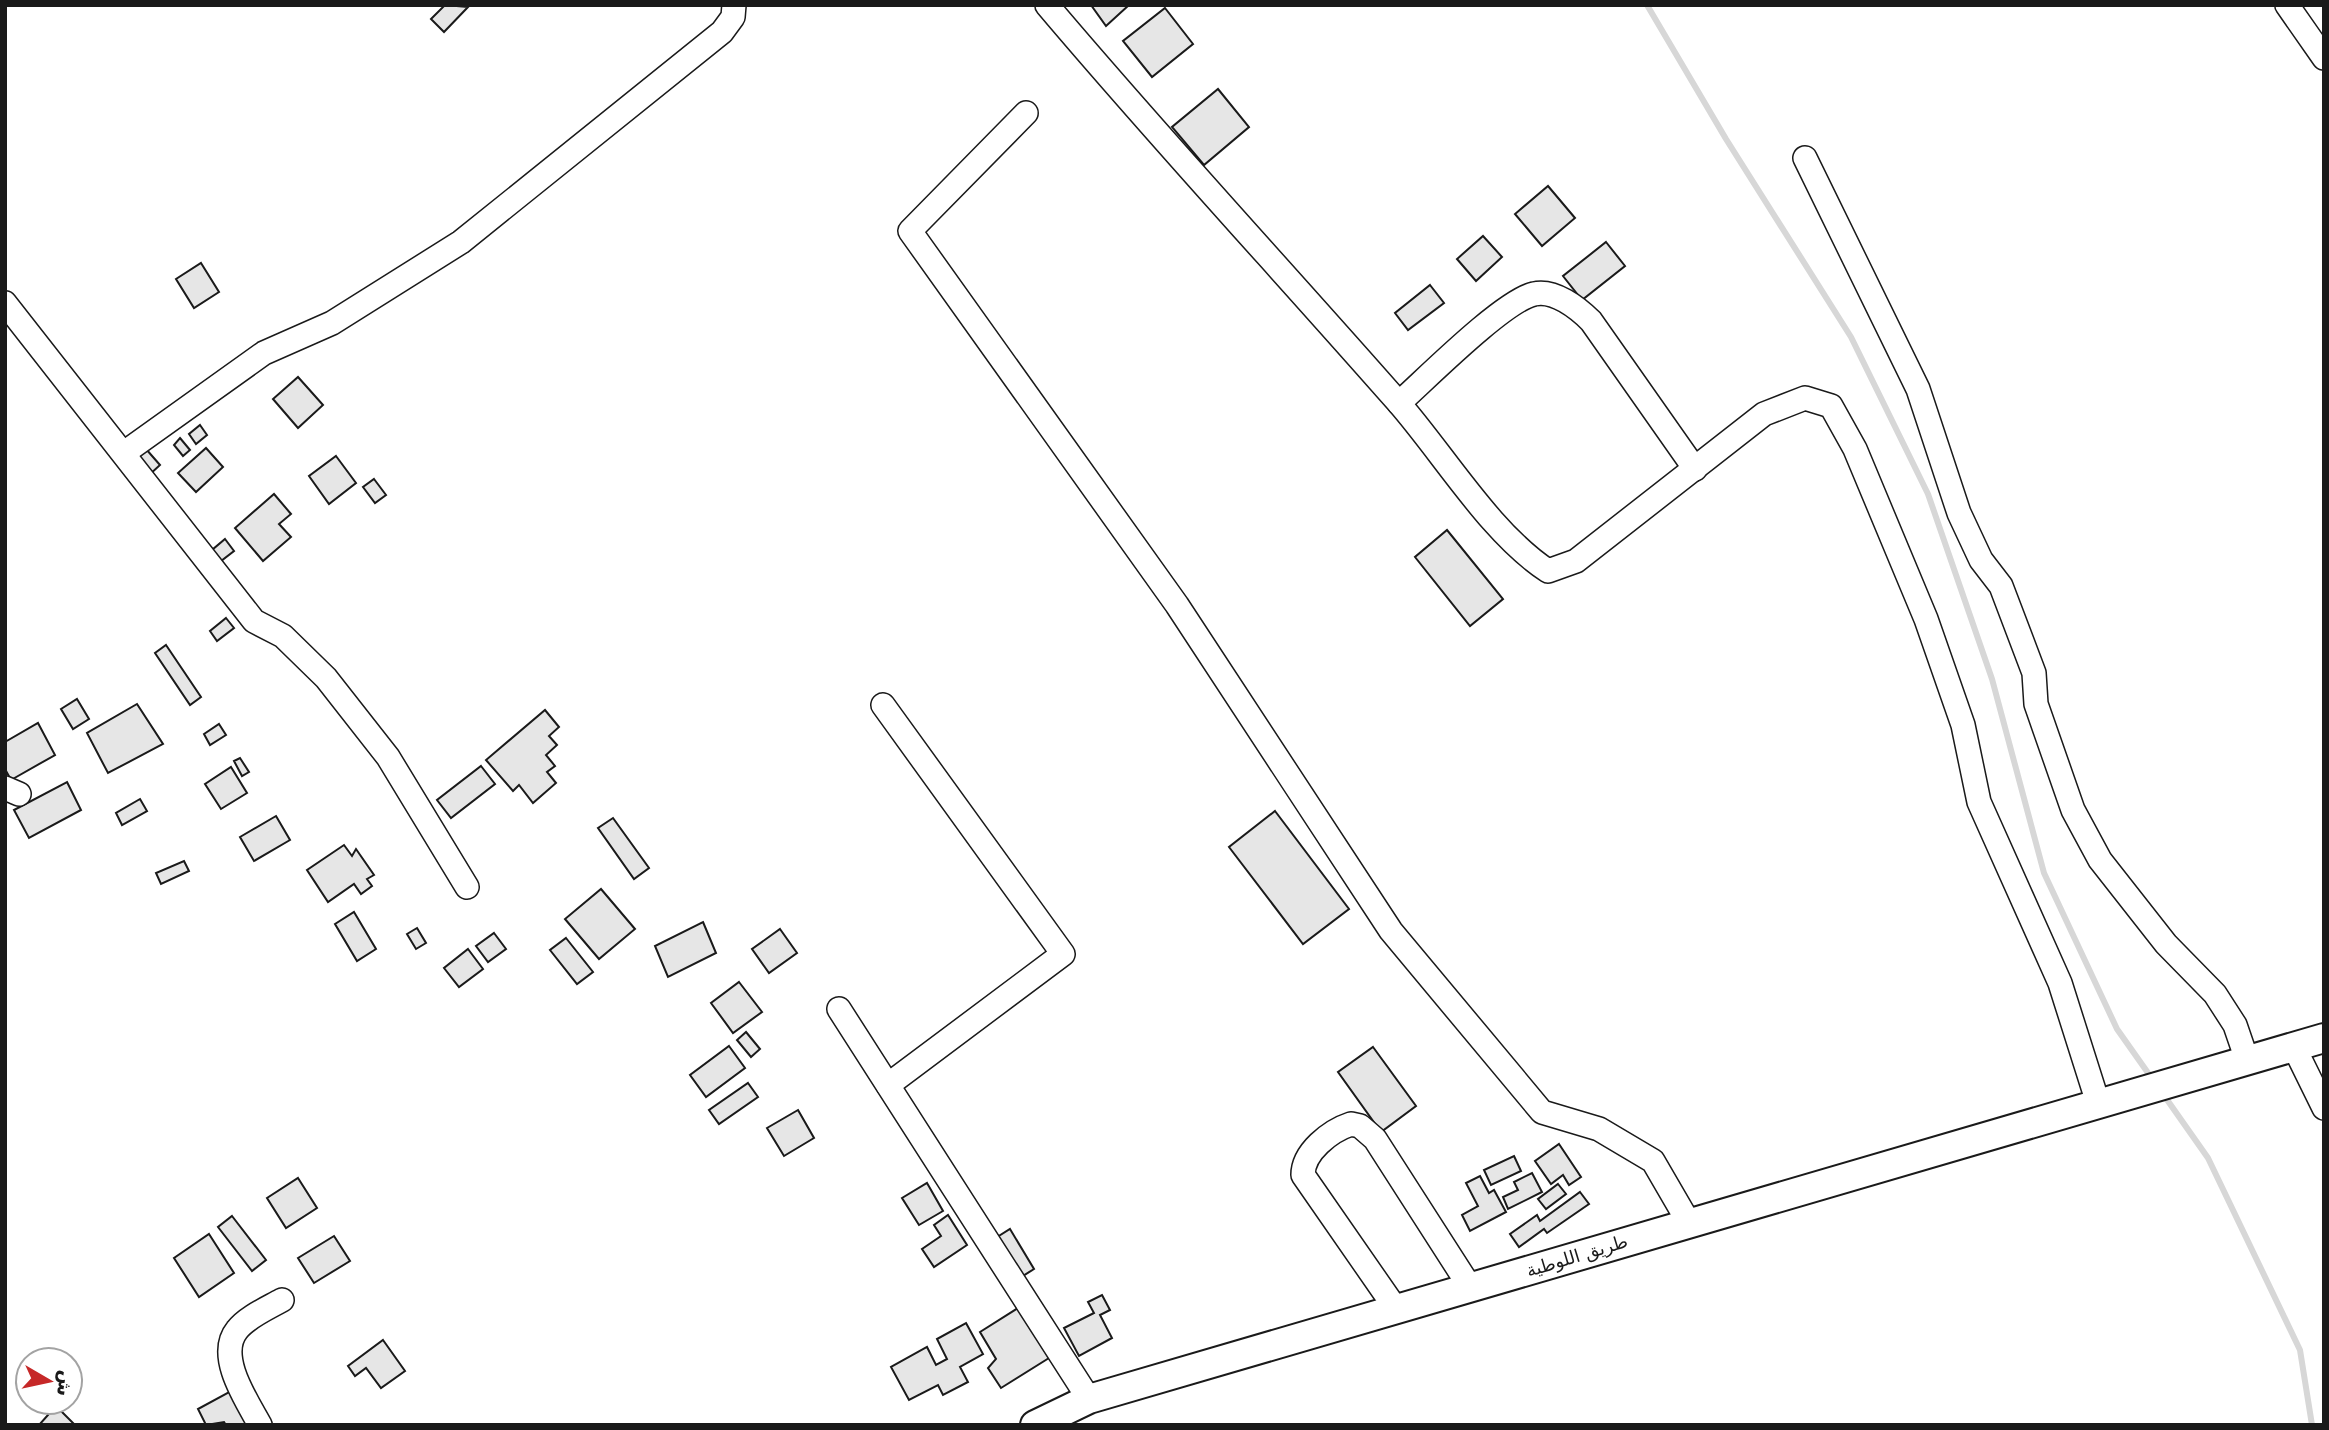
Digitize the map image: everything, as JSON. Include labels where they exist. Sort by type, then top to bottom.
[{"type":"main road","name":"طريق اللوطية","points":[[1035,1425],[1089,1399],[2324,1038]]},
{"type":"street","points":[[124,453],[264,354],[332,323],[461,242],[722,32],[733,17],[734,5]]},
{"type":"street","points":[[1046,5],[1146,122],[1399,403],[1528,558],[1548,570],[1576,562],[1764,414],[1805,398],[1830,406],[1855,449],[1926,619],[1963,725],[1979,802],[2111,1099]]},
{"type":"street","points":[[2287,5],[2324,58]]},
{"type":"street","points":[[1026,113],[909,231],[1177,605],[1391,931],[1542,1112],[1599,1129],[1653,1161],[1689,1223]]},
{"type":"street","points":[[1805,158],[1918,389],[1959,513],[1981,560],[2001,586],[2034,673],[2036,704],[2073,810],[2100,860],[2166,944],[2215,994],[2235,1026],[2247,1060]]},
{"type":"street","points":[[1399,403],[1468,340],[1507,310],[1533,294],[1547,294],[1578,309],[1591,321],[1695,469]]},
{"type":"street","points":[[5,303],[81,404],[124,453],[254,621],[284,636],[326,678],[388,757],[467,887]]},
{"type":"street","points":[[883,705],[1063,954],[888,1085]]},
{"type":"street","points":[[839,1009],[1089,1399]]},
{"type":"street","points":[[2294,1047],[2324,1108]]},
{"type":"street","points":[[1396,1309],[1303,1175],[1303,1164],[1311,1151],[1351,1124],[1360,1126],[1374,1139],[1470,1287]]},
{"type":"street","points":[[260,1425],[240,1385],[229,1350],[238,1329],[282,1300]]},
{"type":"building","points":[[445,5],[468,7],[444,32],[431,19]]},
{"type":"building","points":[[1091,5],[1129,5],[1106,26]]},
{"type":"building","points":[[1165,8],[1193,44],[1152,77],[1123,41]]},
{"type":"building","points":[[1218,89],[1249,127],[1204,165],[1172,127]]},
{"type":"building","points":[[1548,186],[1575,218],[1542,246],[1515,214]]},
{"type":"building","points":[[1483,236],[1502,257],[1476,281],[1457,259]]},
{"type":"building","points":[[1606,242],[1625,266],[1582,300],[1563,276]]},
{"type":"building","points":[[201,263],[219,292],[194,308],[176,279]]},
{"type":"building","points":[[1430,285],[1444,303],[1408,330],[1395,313]]},
{"type":"building","points":[[298,377],[323,405],[298,428],[273,399]]},
{"type":"building","points":[[200,425],[207,435],[196,444],[189,434]]},
{"type":"building","points":[[180,438],[190,450],[183,456],[174,445]]},
{"type":"building","points":[[206,448],[223,467],[196,492],[178,473]]},
{"type":"building","points":[[146,449],[160,465],[148,476],[134,460]]},
{"type":"building","points":[[336,456],[356,483],[329,504],[309,476]]},
{"type":"building","points":[[374,479],[386,495],[375,503],[363,487]]},
{"type":"building","points":[[274,494],[291,514],[279,524],[291,537],[263,561],[235,528]]},
{"type":"building","points":[[1447,530],[1503,599],[1470,626],[1415,557]]},
{"type":"building","points":[[225,539],[234,551],[221,561],[212,550]]},
{"type":"building","points":[[226,618],[234,628],[217,641],[210,631]]},
{"type":"building","points":[[166,645],[201,697],[190,705],[155,653]]},
{"type":"building","points":[[77,699],[89,719],[73,729],[61,709]]},
{"type":"building","points":[[137,704],[163,744],[108,773],[87,733]]},
{"type":"building","points":[[545,710],[559,727],[549,736],[557,745],[546,755],[555,766],[547,772],[556,783],[533,803],[519,785],[513,791],[486,760]]},
{"type":"building","points":[[38,723],[55,755],[11,780],[5,769],[5,742]]},
{"type":"building","points":[[219,724],[226,735],[210,745],[204,734]]},
{"type":"building","points":[[240,758],[249,772],[242,776],[234,761]]},
{"type":"building","points":[[481,766],[495,784],[451,818],[437,800]]},
{"type":"building","points":[[231,767],[247,793],[221,809],[205,784]]},
{"type":"building","points":[[67,782],[81,810],[29,838],[14,810]]},
{"type":"building","points":[[140,799],[147,811],[122,825],[116,813]]},
{"type":"building","points":[[1275,811],[1349,909],[1303,944],[1229,847]]},
{"type":"building","points":[[276,816],[290,840],[254,861],[240,837]]},
{"type":"building","points":[[613,818],[649,868],[634,879],[598,828]]},
{"type":"building","points":[[344,845],[352,856],[356,849],[374,875],[367,879],[372,886],[361,894],[354,884],[328,902],[307,870]]},
{"type":"building","points":[[184,861],[189,871],[161,884],[156,873]]},
{"type":"building","points":[[601,889],[635,929],[599,959],[565,919]]},
{"type":"building","points":[[354,912],[376,949],[357,961],[335,924]]},
{"type":"building","points":[[703,922],[716,953],[668,977],[655,946]]},
{"type":"building","points":[[417,928],[426,943],[416,949],[407,934]]},
{"type":"building","points":[[780,929],[797,953],[769,973],[752,949]]},
{"type":"building","points":[[494,933],[506,949],[488,962],[476,946]]},
{"type":"building","points":[[566,938],[593,972],[577,984],[550,950]]},
{"type":"building","points":[[468,949],[483,969],[459,987],[444,968]]},
{"type":"building","points":[[739,982],[762,1012],[733,1033],[711,1003]]},
{"type":"building","points":[[746,1032],[760,1049],[751,1057],[737,1040]]},
{"type":"building","points":[[729,1046],[745,1068],[706,1097],[690,1075]]},
{"type":"building","points":[[1373,1047],[1416,1106],[1381,1132],[1338,1072]]},
{"type":"building","points":[[748,1083],[758,1097],[719,1124],[709,1110]]},
{"type":"building","points":[[798,1110],[814,1138],[784,1156],[767,1128]]},
{"type":"building","points":[[1559,1144],[1581,1177],[1569,1185],[1563,1175],[1551,1184],[1535,1161]]},
{"type":"building","points":[[1514,1156],[1521,1171],[1491,1185],[1484,1170]]},
{"type":"building","points":[[1532,1173],[1542,1192],[1508,1209],[1503,1197],[1518,1190],[1514,1182]]},
{"type":"building","points":[[1480,1176],[1489,1193],[1494,1190],[1506,1212],[1470,1231],[1462,1215],[1478,1206],[1466,1183]]},
{"type":"building","points":[[298,1178],[317,1208],[286,1228],[267,1198]]},
{"type":"building","points":[[927,1183],[943,1211],[919,1225],[902,1198]]},
{"type":"building","points":[[1558,1184],[1566,1194],[1546,1209],[1538,1199]]},
{"type":"building","points":[[1580,1192],[1589,1204],[1547,1233],[1544,1229],[1519,1247],[1510,1234],[1537,1215],[1540,1221]]},
{"type":"building","points":[[948,1215],[967,1245],[934,1267],[922,1249],[941,1236],[934,1225]]},
{"type":"building","points":[[232,1216],[266,1260],[252,1271],[218,1227]]},
{"type":"building","points":[[1010,1229],[1034,1269],[1018,1279],[994,1239]]},
{"type":"building","points":[[209,1234],[234,1273],[199,1297],[174,1258]]},
{"type":"building","points":[[334,1236],[350,1261],[314,1283],[298,1258]]},
{"type":"building","points":[[1102,1295],[1110,1310],[1100,1315],[1112,1338],[1079,1356],[1064,1328],[1094,1313],[1088,1302]]},
{"type":"building","points":[[1018,1308],[1049,1358],[1001,1388],[988,1368],[996,1359],[980,1332]]},
{"type":"building","points":[[966,1323],[983,1354],[960,1367],[968,1382],[943,1395],[938,1385],[909,1400],[891,1367],[927,1347],[936,1365],[947,1359],[937,1339]]},
{"type":"building","points":[[383,1340],[405,1371],[381,1388],[366,1368],[355,1376],[348,1366]]},
{"type":"building","points":[[231,1391],[249,1425],[226,1425],[224,1422],[206,1425],[198,1409]]},
{"type":"building","points":[[47,1416],[66,1416],[75,1425],[39,1425]]},
{"type":"waterway","points":[[1647,5],[1726,139],[1851,337],[1928,494],[1992,679],[2044,873],[2117,1029],[2153,1080]]},
{"type":"waterway","points":[[2163,1094],[2208,1158],[2300,1350],[2312,1425]]}]
